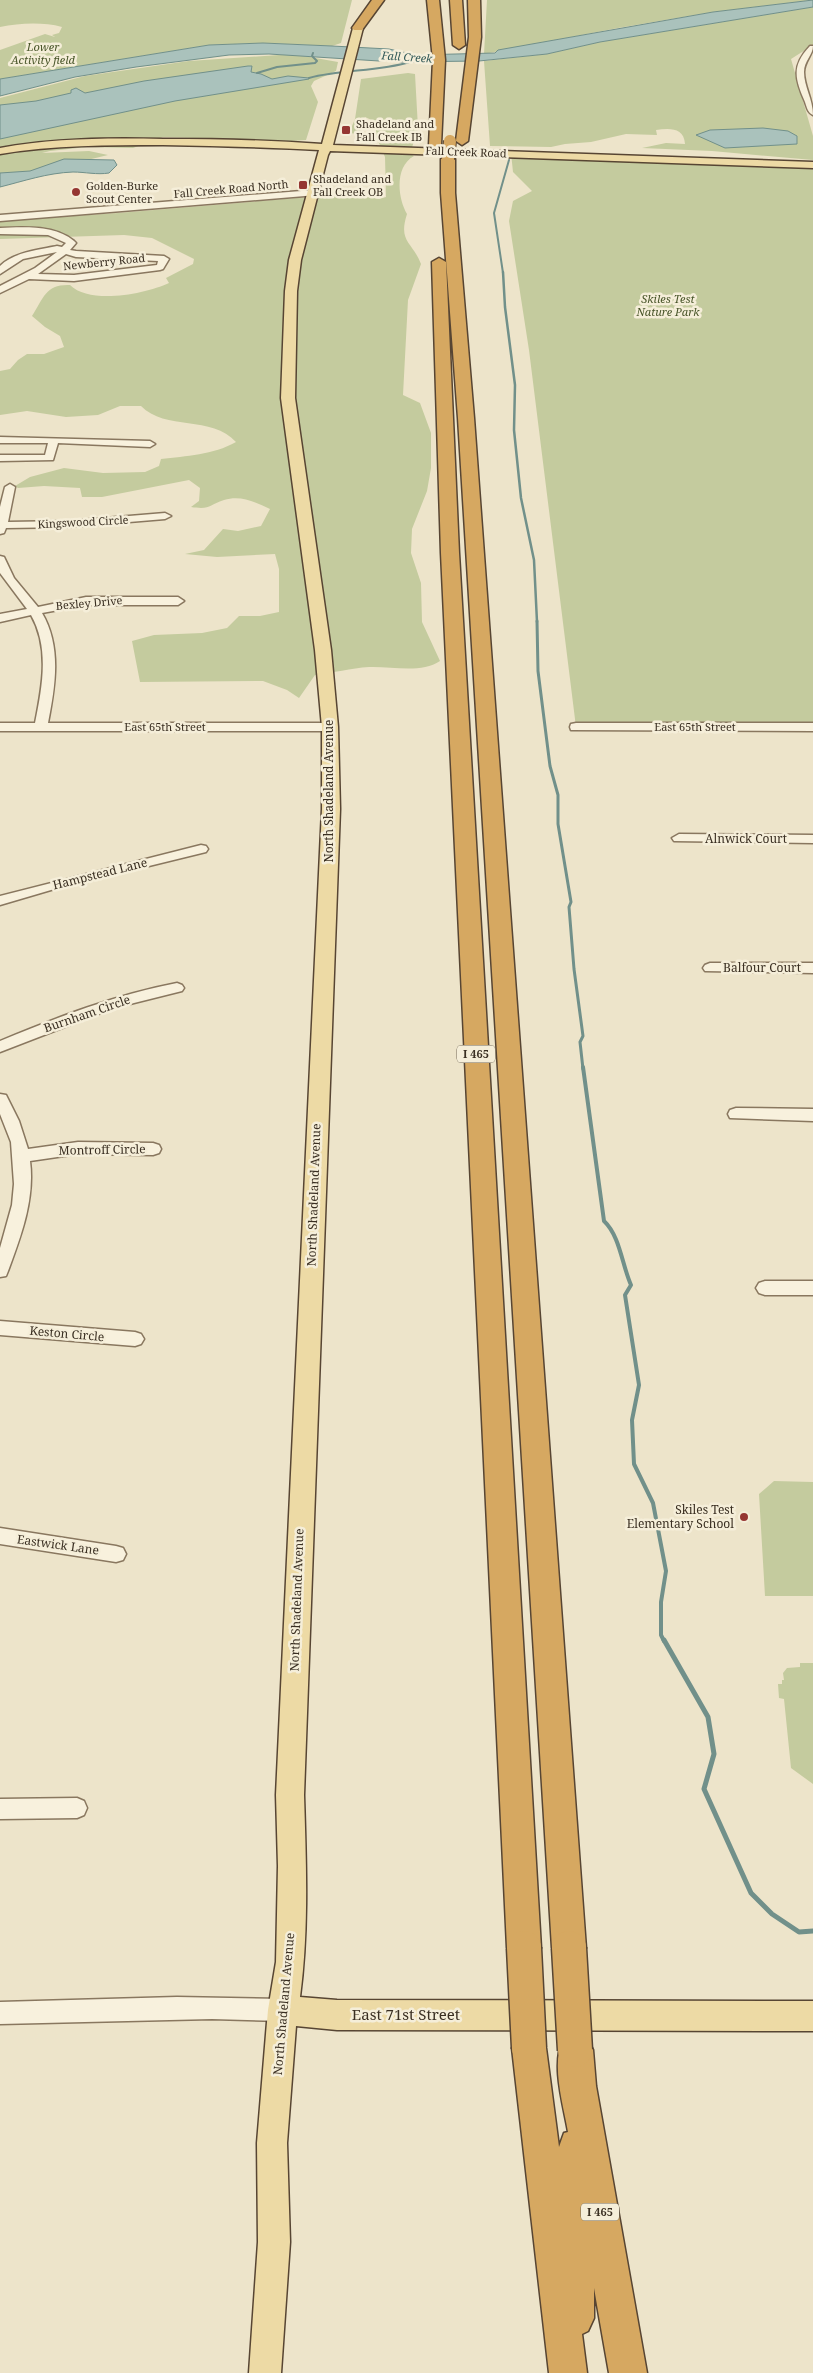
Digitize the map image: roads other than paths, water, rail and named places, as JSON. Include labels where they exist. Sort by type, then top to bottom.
[{"type":"highway","points":[[358,28],[357,18],[362,0]]},
{"type":"highway","points":[[358,28],[368,11],[378,0]]},
{"type":"highway","name":"I 465","points":[[434,0],[438,39],[439,155],[450,543],[529,2048],[568,2373]]},
{"type":"highway","points":[[452,226],[462,160],[456,141],[468,94],[463,77],[465,53],[458,46],[456,0]]},
{"type":"highway","points":[[463,77],[475,38],[474,0]]},
{"type":"highway","name":"I 465","points":[[439,155],[456,141],[463,77]]},
{"type":"highway","name":"I 465","points":[[439,155],[448,193],[452,226],[578,2086],[628,2373]]},
{"type":"highway","points":[[574,2373],[578,2086]]},
{"type":"main road","name":"North Shadeland Avenue","points":[[265,2373],[274,2242],[272,2143],[283,2010],[290,1962],[292,1866],[290,1796],[331,808],[330,727],[323,650],[288,411],[292,284],[297,250],[314,192],[322,155],[327,147],[358,28]]},
{"type":"main road","name":"Fall Creek Road","points":[[0,151],[50,143],[91,140],[813,165]]},
{"type":"main road","name":"East 71st Street","points":[[283,2010],[337,2015],[813,2016]]},
{"type":"street","points":[[813,48],[802,60],[800,70],[813,113]]},
{"type":"street","name":"Fall Creek Road North","points":[[0,218],[314,192]]},
{"type":"street","name":"Newberry Road","points":[[0,232],[48,236],[63,242],[66,250]]},
{"type":"street","name":"Newberry Road","points":[[0,271],[13,260],[31,253],[57,249],[164,259],[160,268],[84,277],[44,278],[30,276]]},
{"type":"street","name":"Newberry Road","points":[[3,286],[30,276],[52,263],[66,250]]},
{"type":"street","points":[[0,440],[150,444]]},
{"type":"street","points":[[0,458],[49,458],[54,440]]},
{"type":"street","points":[[0,527],[10,488]]},
{"type":"street","name":"Kingswood Circle","points":[[0,527],[69,524],[165,516]]},
{"type":"street","points":[[0,559],[13,585],[33,610],[45,634],[50,664],[49,688],[41,728]]},
{"type":"street","name":"Bexley Drive","points":[[0,618],[33,610],[100,600],[178,601]]},
{"type":"street","name":"East 65th Street","points":[[0,728],[330,727]]},
{"type":"street","name":"East 65th Street","points":[[576,727],[813,727]]},
{"type":"street","name":"Alnwick Court","points":[[679,838],[813,839]]},
{"type":"street","name":"Hampstead Lane","points":[[0,901],[47,886],[201,849]]},
{"type":"street","name":"Balfour Court","points":[[710,968],[813,968]]},
{"type":"street","name":"Burnham Circle","points":[[0,1047],[90,1011],[144,995],[177,988]]},
{"type":"street","points":[[0,1098],[14,1124],[22,1156],[23,1178],[21,1206],[16,1229],[0,1271]]},
{"type":"street","points":[[736,1114],[813,1115]]},
{"type":"street","name":"Montroff Circle","points":[[22,1156],[78,1148],[153,1149]]},
{"type":"street","points":[[765,1288],[813,1288]]},
{"type":"street","name":"Keston Circle","points":[[0,1328],[134,1339]]},
{"type":"street","name":"Eastwick Lane","points":[[0,1536],[116,1554]]},
{"type":"street","points":[[0,1809],[77,1808]]},
{"type":"street","name":"East 71st Street","points":[[0,2013],[67,2014],[234,2007],[283,2010]]},
{"type":"water","name":"Fall Creek","points":[[813,0],[813,7],[600,42],[547,54],[479,61],[399,62],[402,59],[379,61],[269,54],[229,55],[75,77],[0,96],[0,79],[209,45],[263,43],[332,46],[389,49],[416,55],[495,53],[498,50],[713,12]]},
{"type":"water","points":[[252,66],[251,72],[272,79],[288,76],[309,79],[175,101],[0,139],[0,105],[36,101],[71,93],[71,90],[76,88],[85,93],[144,81]]},
{"type":"water","points":[[763,128],[788,131],[797,136],[797,144],[725,148],[696,135],[710,130]]},
{"type":"water","points":[[64,159],[114,160],[117,165],[109,173],[73,172],[54,174],[0,187],[0,173],[30,171]]},
{"type":"waterway","points":[[257,73],[277,67],[315,63],[317,61],[312,56],[313,53]]},
{"type":"waterway","points":[[309,78],[410,62]]},
{"type":"waterway","points":[[503,273],[494,213],[509,160]]},
{"type":"waterway","points":[[503,272],[505,307],[515,385],[514,430],[521,498],[534,560],[537,622]]},
{"type":"waterway","points":[[537,621],[538,671],[550,766],[558,795],[558,824],[571,902],[569,907],[574,969],[583,1036],[580,1042],[583,1069]]},
{"type":"waterway","points":[[583,1067],[604,1221],[614,1235],[631,1285],[625,1295],[639,1385],[632,1420],[634,1464],[653,1503],[666,1571],[661,1602],[661,1635],[664,1641]]},
{"type":"waterway","points":[[664,1640],[708,1717],[714,1754],[704,1789],[751,1893],[772,1914],[799,1932],[813,1931]]},
{"type":"place","name":"Shadeland and Fall Creek IB","points":[[346,130]]},
{"type":"place","name":"Shadeland and Fall Creek OB","points":[[303,185]]},
{"type":"place","name":"Golden-Burke Scout Center","points":[[76,192]]},
{"type":"place","name":"Skiles Test Elementary School","points":[[744,1517]]},
{"type":"park label","name":"Lower Activity field","points":[[43,53]]},
{"type":"park label","name":"Skiles Test Nature Park","points":[[668,305]]}]
